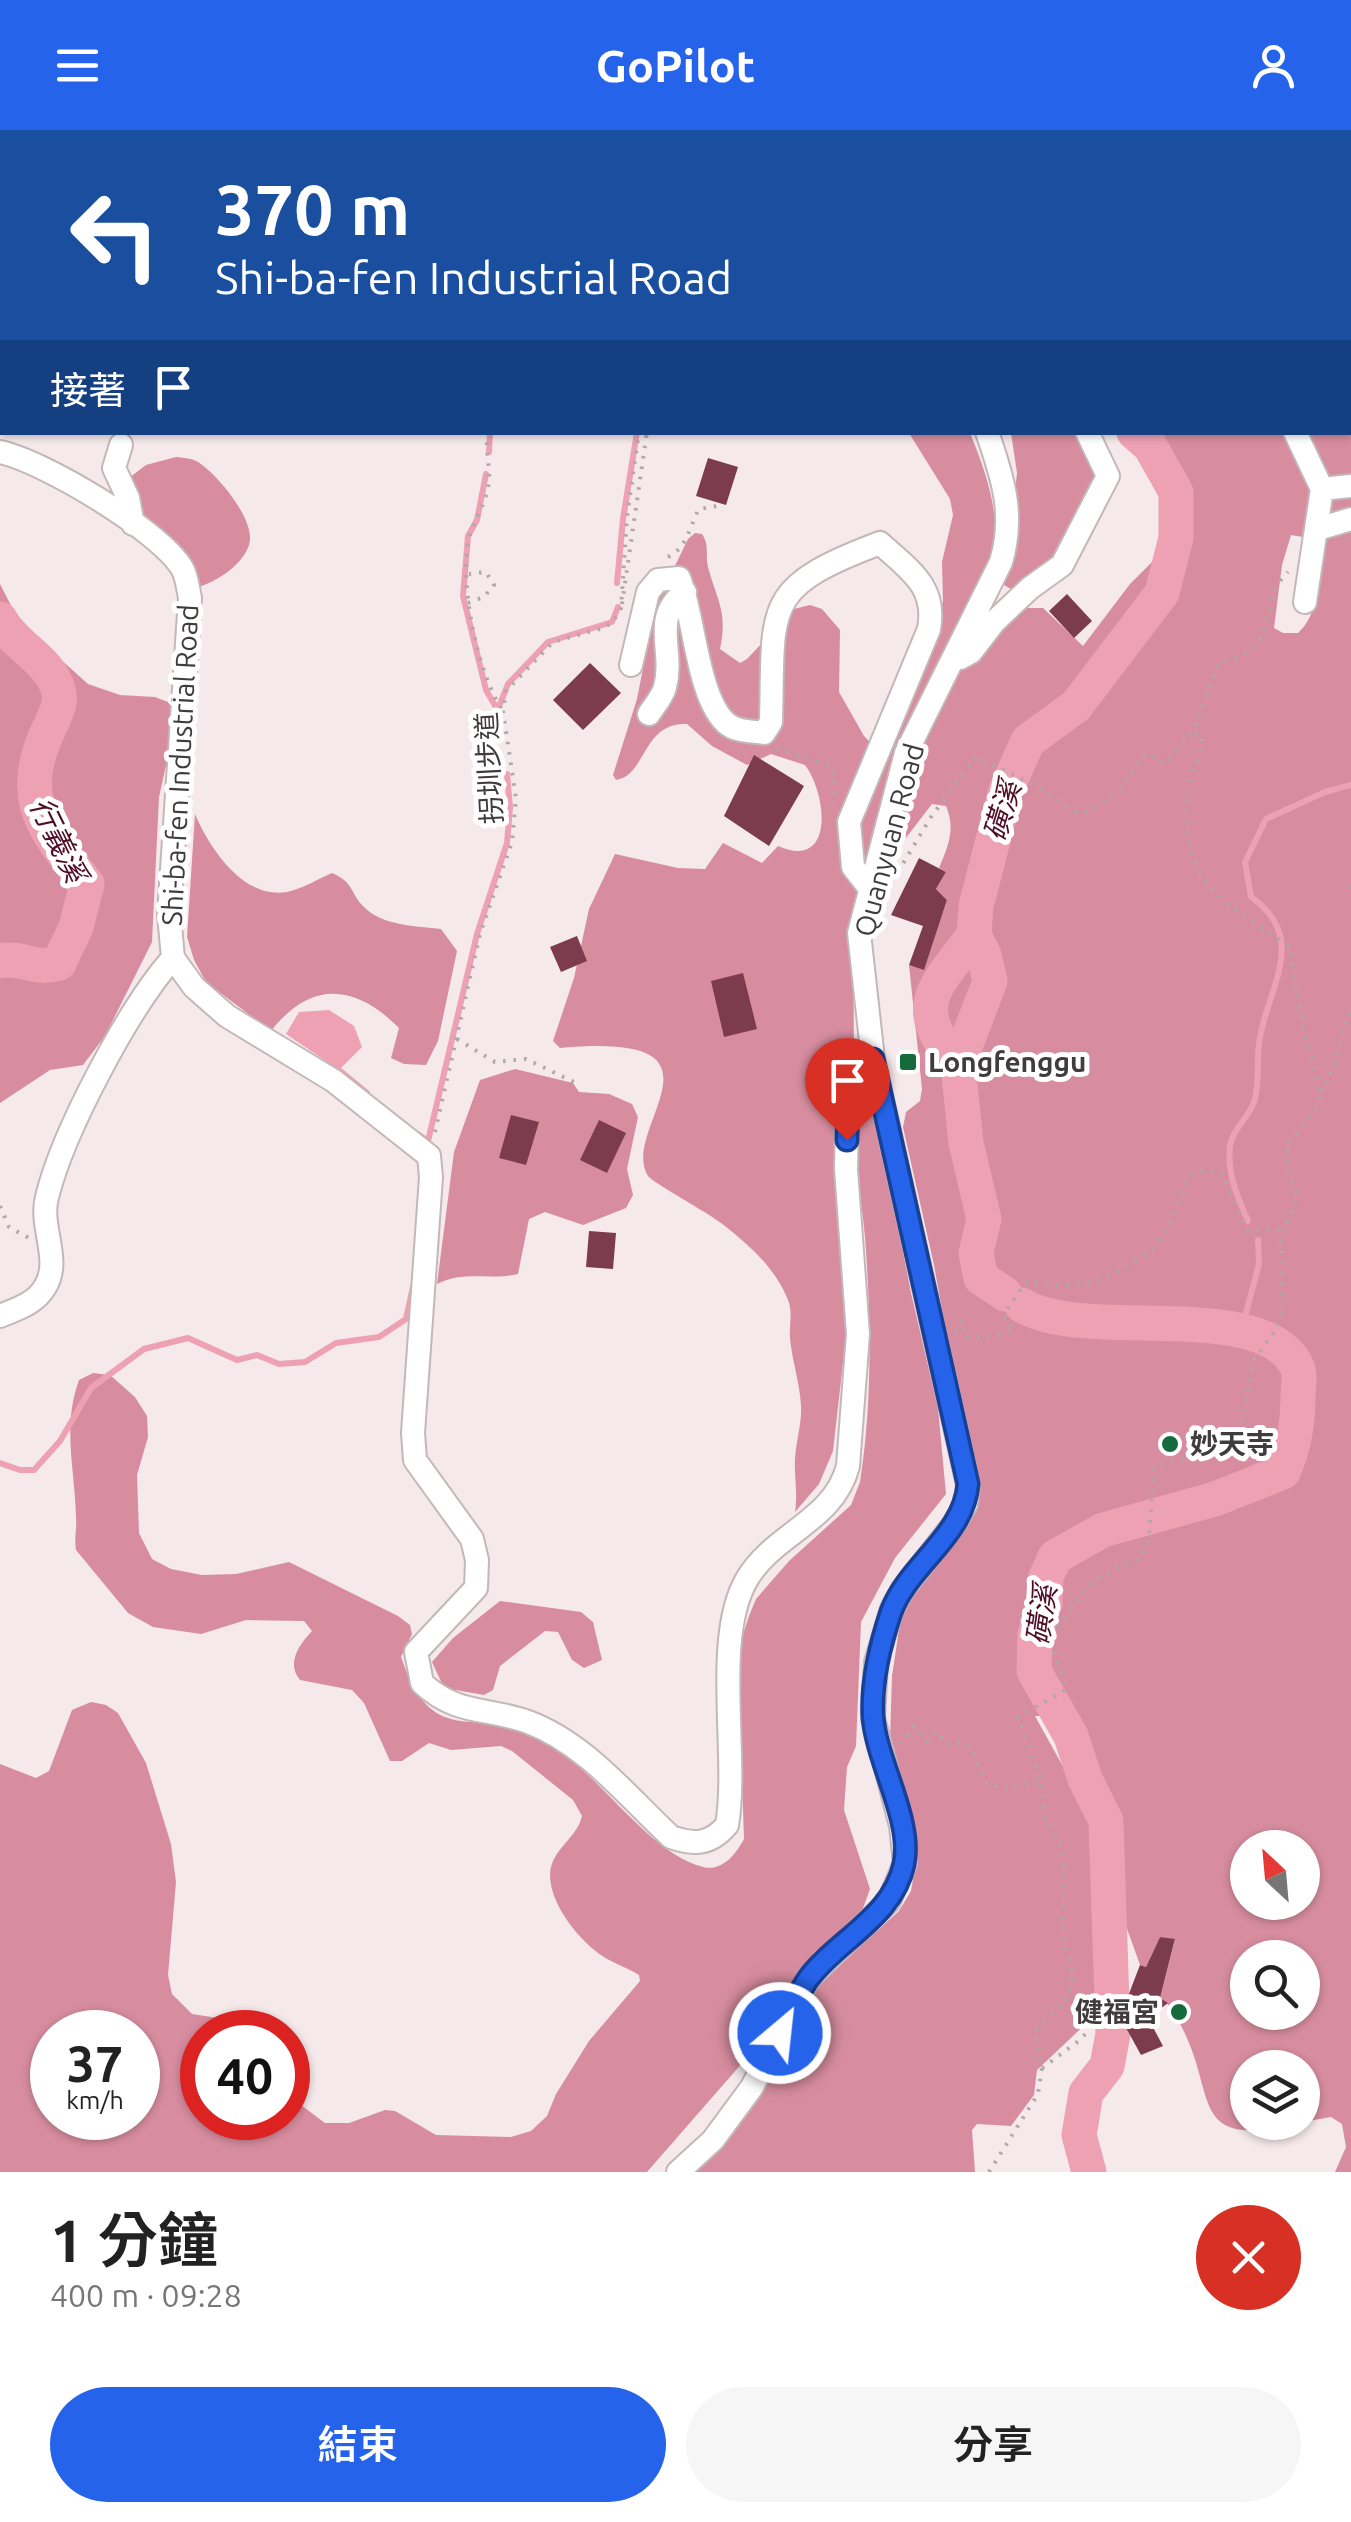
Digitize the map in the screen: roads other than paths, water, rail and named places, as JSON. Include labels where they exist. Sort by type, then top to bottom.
[{"type":"street","name":"Quanyuan Road","points":[[678,2172],[713,2140],[752,2087],[808,1979],[888,1901],[905,1863],[901,1826],[873,1718],[876,1662],[892,1609],[903,1588],[960,1514],[966,1504],[968,1484],[873,1059],[859,932],[906,754],[1001,562],[1009,535],[1005,484],[988,435]]},
{"type":"street","points":[[952,662],[971,652],[994,622],[1062,565],[1108,476],[1088,435]]},
{"type":"street","points":[[1296,435],[1322,489],[1305,602]]},
{"type":"street","points":[[122,445],[114,468],[128,498],[133,524]]},
{"type":"street","name":"Shi-ba-fen Industrial Road","points":[[0,452],[24,457],[133,524],[166,548],[184,570],[190,598],[169,915],[173,958],[194,987],[227,1016],[334,1081],[429,1156],[431,1177],[413,1433],[415,1460],[472,1539],[477,1560],[476,1588],[416,1652],[422,1684],[445,1702],[527,1721],[558,1738],[587,1758],[671,1837],[688,1843],[706,1842],[727,1825],[731,1637],[746,1581],[765,1556],[822,1512],[844,1483],[858,1334],[846,1169],[848,1083],[873,1059]]},
{"type":"street","points":[[1322,489],[1351,486]]},
{"type":"street","points":[[1316,540],[1351,518]]},
{"type":"street","points":[[631,665],[648,592],[658,580],[679,578],[685,592],[690,634],[724,722],[737,730],[764,733],[771,722],[774,623],[787,594],[809,572],[880,542],[929,593],[933,607],[929,629],[849,822],[852,867],[872,890]]},
{"type":"street","points":[[649,714],[665,690],[665,615],[672,602],[685,592]]},
{"type":"street","points":[[0,1316],[32,1302],[46,1286],[52,1268],[44,1230],[46,1198],[74,1124],[150,984],[173,958]]},
{"type":"waterway","points":[[489,452],[490,435]]},
{"type":"waterway","points":[[617,583],[637,435]]},
{"type":"waterway","name":"磺溪","points":[[1005,1294],[981,1278],[976,1253],[984,1219],[966,1143],[958,1065],[990,981],[974,935],[976,906],[1006,790],[1028,741],[1076,706],[1162,593],[1176,538],[1176,492],[1150,446],[1137,435]]},
{"type":"waterway","points":[[486,474],[477,520],[468,536],[463,596],[486,690],[497,709]]},
{"type":"waterway","points":[[500,704],[508,684],[548,642],[612,622],[618,607]]},
{"type":"waterway","name":"行義溪","points":[[0,619],[47,669],[58,689],[58,706],[38,757],[35,796],[48,831],[87,884],[76,927],[59,963],[0,961]]},
{"type":"waterway","points":[[419,1135],[428,1141],[477,934],[507,843],[507,774]]},
{"type":"waterway","points":[[1248,1221],[1231,1175],[1230,1146],[1255,1099],[1260,1037],[1277,980],[1282,945],[1268,912],[1251,897],[1245,862],[1266,819],[1325,792],[1351,785]]},
{"type":"waterway","points":[[958,1065],[934,1027],[932,998],[974,935]]},
{"type":"waterway","points":[[339,1070],[367,1093]]},
{"type":"waterway","points":[[1241,1332],[1259,1264],[1258,1240]]},
{"type":"waterway","points":[[0,1463],[34,1470],[60,1441],[91,1388],[144,1349],[188,1338],[237,1360],[257,1355],[279,1364],[305,1362],[336,1343],[379,1337],[406,1319],[413,1287]]},
{"type":"waterway","name":"磺溪","points":[[1022,1305],[1050,1316],[1086,1321],[1211,1326],[1249,1332],[1278,1345],[1299,1374],[1296,1426],[1283,1472],[1215,1499],[1103,1530],[1055,1557],[1046,1577],[1045,1603],[1035,1634],[1034,1671],[1071,1736],[1085,1779],[1106,1821],[1113,2034],[1107,2066],[1086,2093],[1079,2135],[1089,2172]]},
{"type":"place","name":"Longfenggu","points":[[908,1062]]},
{"type":"place","name":"妙天寺","points":[[1170,1444]]},
{"type":"place","name":"健福宮","points":[[1179,2012]]}]
